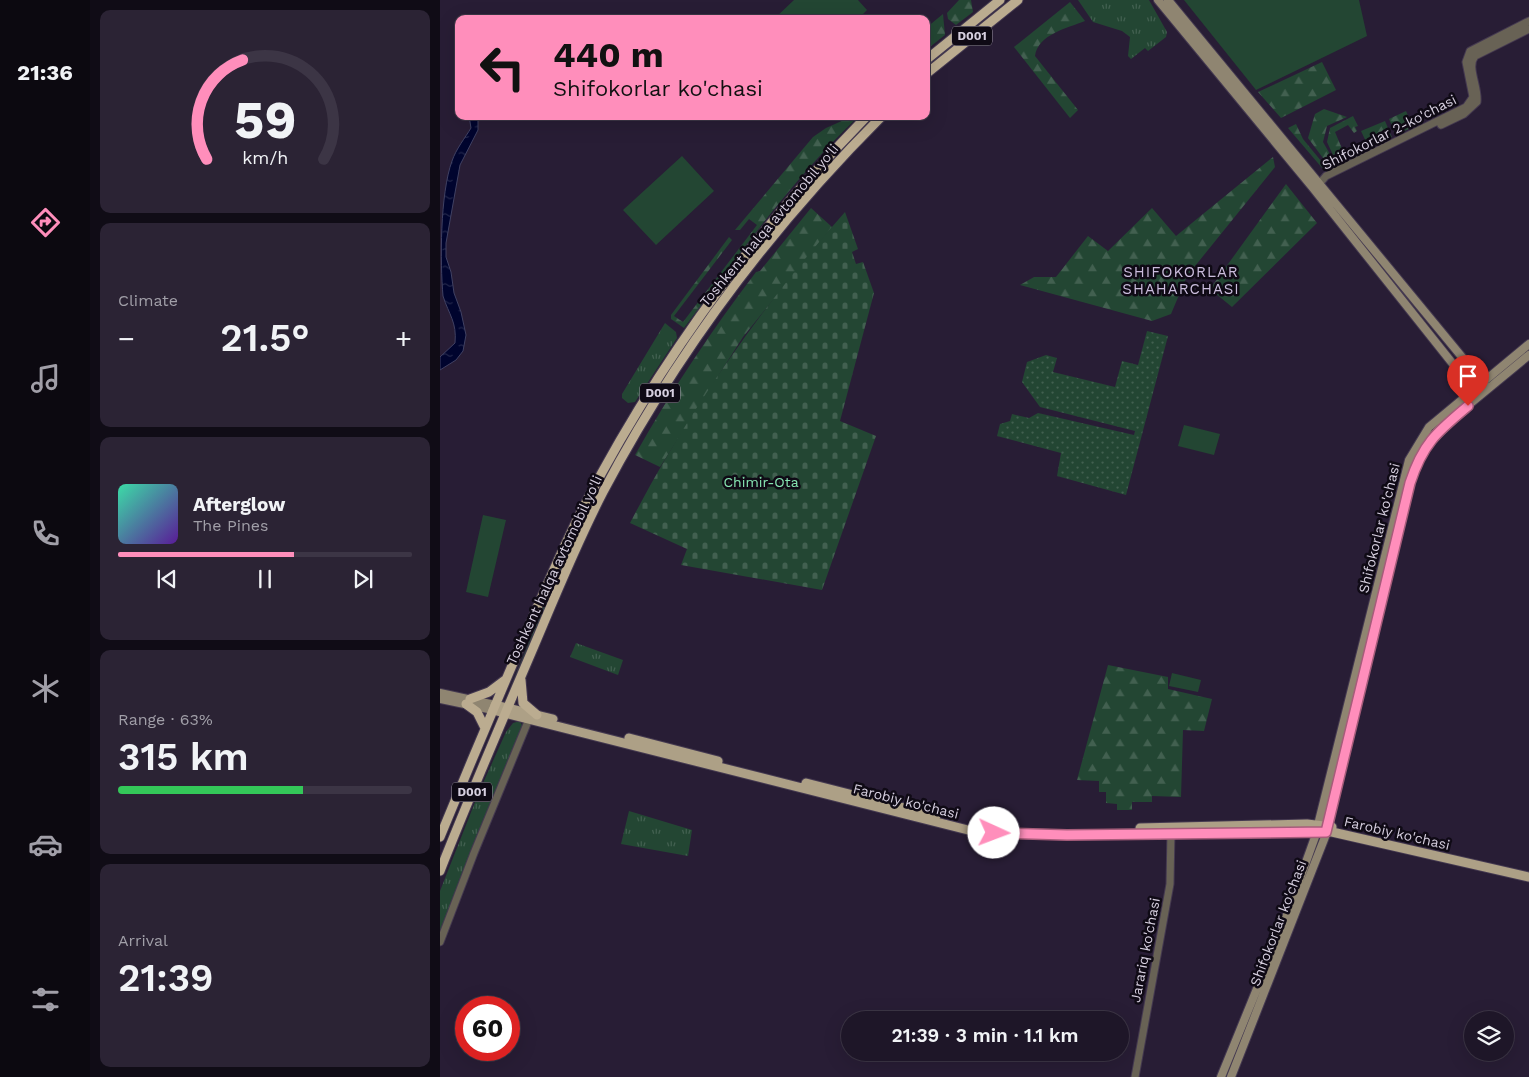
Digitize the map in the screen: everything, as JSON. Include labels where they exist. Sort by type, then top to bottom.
[{"type":"highway","name":"D001","points":[[930,56],[1000,0]]},
{"type":"highway","name":"D001","points":[[930,71],[1018,0]]},
{"type":"highway","points":[[930,58],[939,63]]},
{"type":"highway","name":"Toshkent halqa avtomobil yo'li","points":[[440,837],[552,573],[584,505],[654,384],[694,322],[789,202],[863,120]]},
{"type":"highway","name":"Toshkent halqa avtomobil yo'li","points":[[440,871],[505,710],[572,556],[603,492],[662,390],[702,329],[805,200],[878,120]]},
{"type":"highway","points":[[694,322],[702,329]]},
{"type":"highway","points":[[521,674],[522,701],[533,717]]},
{"type":"highway","points":[[485,728],[477,712],[468,702],[489,692],[507,678]]},
{"type":"main road","points":[[1158,0],[1488,389]]},
{"type":"main road","points":[[1168,0],[1316,185],[1478,397]]},
{"type":"main road","name":"Shifokorlar ko'chasi","points":[[1322,828],[1326,786],[1409,460],[1429,427],[1472,389],[1529,344]]},
{"type":"main road","name":"Shifokorlar ko'chasi","points":[[1231,1077],[1335,788],[1416,463],[1437,431],[1529,355]]},
{"type":"main road","points":[[440,693],[494,708]]},
{"type":"main road","points":[[440,699],[468,702]]},
{"type":"main road","name":"Farobiy ko'chasi","points":[[494,708],[978,827],[1051,830],[1322,828],[1529,872]]},
{"type":"main road","points":[[1326,786],[1335,788]]},
{"type":"main road","points":[[1221,1077],[1322,828]]},
{"type":"main road","name":"Farobiy ko'chasi","points":[[1322,828],[1529,877]]},
{"type":"street","name":"Shifokorlar 2-ko'chasi","points":[[1316,185],[1326,176],[1466,107],[1473,97],[1466,62],[1470,52],[1529,22]]},
{"type":"street","name":"Shifokorlar 2-ko'chasi","points":[[1316,185],[1470,110],[1477,102],[1478,94],[1471,63],[1473,58],[1479,53],[1529,29]]},
{"type":"street","points":[[440,942],[474,853],[533,717]]},
{"type":"street","name":"Jarariq ko'chasi","points":[[1134,1077],[1170,884],[1171,830]]},
{"type":"green space","points":[[794,0],[858,0],[867,10],[862,15],[778,15]]},
{"type":"green space","points":[[959,0],[971,0],[973,12],[956,25],[948,19],[947,13]]},
{"type":"green space","points":[[1078,0],[1149,0],[1167,32],[1166,37],[1148,51],[1145,48],[1131,59],[1128,56],[1130,37],[1122,31],[1093,22]]},
{"type":"green space","points":[[1184,0],[1359,0],[1367,36],[1256,90]]},
{"type":"green space","points":[[1070,2],[1085,21],[1062,29],[1048,37],[1037,48],[1035,56],[1078,110],[1070,118],[1014,47]]},
{"type":"green space","points":[[943,14],[945,35],[930,47],[930,25]]},
{"type":"green space","points":[[1322,62],[1336,90],[1281,118],[1258,92]]},
{"type":"green space","points":[[1324,109],[1347,117],[1327,126],[1323,142],[1331,156],[1326,162],[1308,138],[1315,114]]},
{"type":"green space","points":[[1406,111],[1413,127],[1396,135],[1389,119]]},
{"type":"green space","points":[[1353,116],[1358,126],[1355,127],[1357,131],[1354,133],[1348,125],[1335,132],[1343,151],[1333,155],[1327,142],[1330,128]]},
{"type":"green space","points":[[844,120],[855,120],[811,165],[746,245],[684,328],[671,319],[671,315],[729,237],[732,240],[674,316],[683,322],[757,225],[749,219],[740,230],[735,230],[813,137],[826,128]]},
{"type":"green space","points":[[868,120],[874,120],[729,286],[704,320],[701,318],[780,218]]},
{"type":"green space","points":[[1385,121],[1388,128],[1369,138],[1370,140],[1389,131],[1392,137],[1369,148],[1361,131]]},
{"type":"green space","points":[[1296,124],[1303,139],[1326,167],[1323,169],[1288,128]]},
{"type":"green space","points":[[682,156],[714,191],[656,245],[623,210]]},
{"type":"green space","points":[[1273,157],[1275,167],[1187,276],[1171,314],[1152,321],[1020,285],[1034,277],[1056,277],[1088,236],[1108,251],[1152,208],[1176,236]]},
{"type":"green space","points":[[1286,184],[1317,223],[1232,307],[1210,289]]},
{"type":"green space","points":[[811,208],[832,227],[743,337],[660,467],[635,455],[677,385],[723,316],[756,272],[760,271]]},
{"type":"green space","name":"Chimir-Ota","points":[[845,212],[858,249],[852,252],[856,264],[863,262],[874,293],[840,421],[876,436],[822,590],[681,565],[687,549],[630,523],[677,440],[728,361],[784,285]]},
{"type":"green space","points":[[665,323],[676,332],[677,338],[635,402],[628,403],[622,398],[622,394]]},
{"type":"green space","points":[[692,331],[694,334],[662,383],[585,519],[509,690],[572,539],[594,494],[648,400]]},
{"type":"green space","points":[[1147,331],[1168,336],[1126,495],[1057,476],[1061,453],[997,436],[1000,424],[1010,421],[1012,414],[1029,418],[1038,413],[1134,435],[1135,431],[1040,407],[1022,382],[1027,362],[1046,355],[1057,358],[1053,372],[1115,387],[1122,361],[1138,365]]},
{"type":"green space","points":[[1184,425],[1220,434],[1214,455],[1178,446]]},
{"type":"green space","points":[[483,515],[506,520],[488,597],[466,592]]},
{"type":"green space","points":[[576,643],[623,660],[618,675],[570,657]]},
{"type":"green space","points":[[1108,665],[1168,677],[1168,689],[1212,699],[1204,731],[1183,730],[1181,797],[1152,796],[1152,802],[1132,802],[1132,810],[1117,810],[1117,804],[1106,803],[1106,792],[1099,792],[1099,781],[1077,780]]},
{"type":"green space","points":[[1172,673],[1201,680],[1198,692],[1169,686]]},
{"type":"green space","points":[[520,721],[523,727],[493,796],[440,932],[440,891],[479,792],[506,732],[513,723]]},
{"type":"green space","points":[[629,811],[692,830],[688,856],[621,844]]},
{"type":"water","points":[[470,120],[478,120],[478,130],[460,165],[446,243],[446,257],[466,335],[463,351],[456,360],[440,370],[440,357],[455,343],[454,324],[443,296],[441,247],[445,191],[454,157],[471,128]]},
{"type":"district","name":"SHIFOKORLAR SHAHARCHASI","points":[[1181,280]]},
{"type":"route","points":[[994,833],[1067,835],[1326,832],[1416,463],[1429,440],[1437,431],[1468,406]]}]
